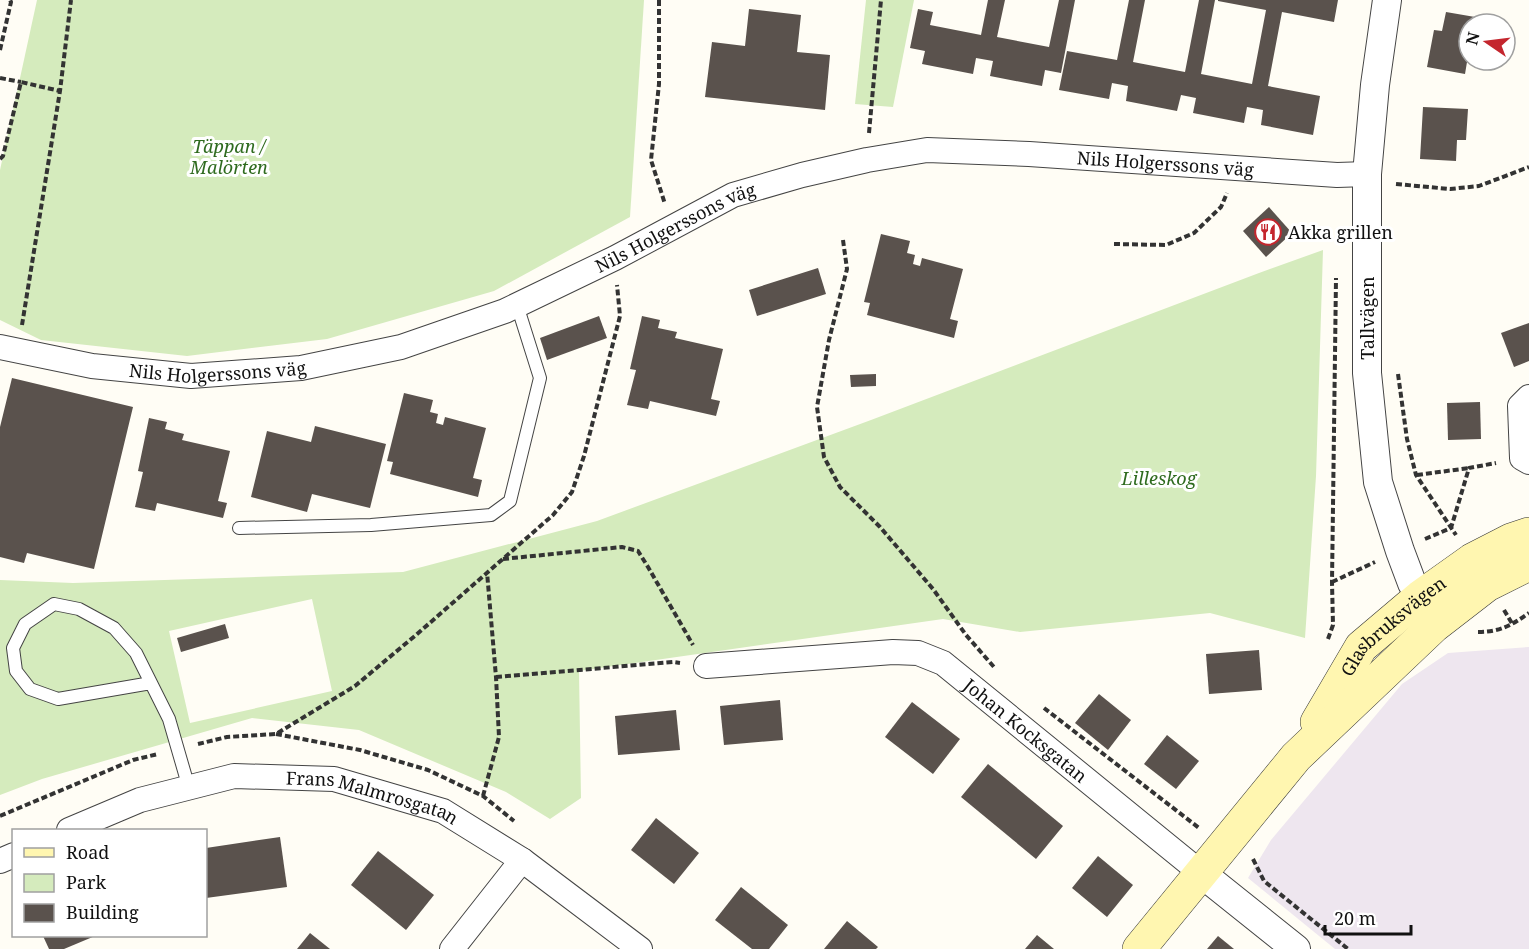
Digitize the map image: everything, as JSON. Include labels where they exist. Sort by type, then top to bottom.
[{"type":"main road","name":"Glasbruksvägen","points":[[1139,949],[1192,866],[1296,757],[1434,626],[1511,540],[1529,534]]},
{"type":"main road","name":"Glasbruksvägen","points":[[1296,757],[1362,647],[1420,597],[1480,572],[1529,564]]},
{"type":"street","name":"Tallvägen","points":[[1387,0],[1374,85],[1379,179],[1367,373],[1378,482],[1412,583],[1434,626]]},
{"type":"street","name":"Nils Holgerssons väg","points":[[9,350],[92,366],[191,376],[301,368],[401,347],[505,311],[615,258],[733,195],[802,175],[867,160],[927,150],[1029,153],[1379,179]]},
{"type":"street","points":[[1526,460],[1520,406],[1529,397]]},
{"type":"street","name":"Johan Kocksgatan","points":[[706,666],[893,652],[918,653],[943,663],[1296,949]]},
{"type":"street","name":"Frans Malmrosgatan","points":[[74,829],[140,800],[234,776],[334,779],[443,811],[522,860],[640,949]]},
{"type":"street","points":[[452,949],[522,860]]},
{"type":"lane","points":[[239,528],[371,525],[491,515],[510,501],[540,378],[517,305]]},
{"type":"lane","points":[[151,682],[58,699],[30,689],[16,671],[13,648],[25,624],[54,604],[79,609],[114,628],[136,653],[151,682],[170,719],[189,788]]},
{"type":"path","points":[[0,50],[10,0]]},
{"type":"path","points":[[9,350],[60,91],[71,0]]},
{"type":"path","points":[[659,0],[659,84],[651,160],[673,227]]},
{"type":"path","points":[[867,160],[881,0]]},
{"type":"path","points":[[0,78],[60,91]]},
{"type":"path","points":[[0,159],[3,156],[21,82]]},
{"type":"path","points":[[1379,179],[1450,189],[1479,186],[1529,167]]},
{"type":"path","points":[[1114,244],[1166,244],[1194,232],[1221,207],[1239,168]]},
{"type":"path","points":[[843,240],[847,268],[829,340],[817,407],[824,457],[840,487],[880,527],[997,671]]},
{"type":"path","points":[[0,816],[133,760],[227,737],[276,734],[355,686],[553,515],[572,492],[584,456],[620,316],[615,258]]},
{"type":"path","points":[[1325,647],[1332,625],[1336,275]]},
{"type":"path","points":[[1398,369],[1407,439],[1416,475],[1513,625],[1529,613]]},
{"type":"path","points":[[1416,475],[1526,460]]},
{"type":"path","points":[[1332,582],[1451,528],[1470,468]]},
{"type":"path","points":[[503,559],[622,547],[638,551],[706,666]]},
{"type":"path","points":[[483,796],[499,737],[487,572]]},
{"type":"path","points":[[496,677],[673,662],[706,666]]},
{"type":"path","points":[[1044,708],[1204,832],[1192,866]]},
{"type":"path","points":[[1252,856],[1264,881],[1347,949]]},
{"type":"shaded area","points":[[1529,647],[1529,949],[1335,949],[1248,878],[1271,840],[1402,684],[1448,653]]},
{"type":"green space","name":"Täppan / Malörten","points":[[37,0],[644,0],[630,217],[494,291],[327,339],[187,356],[41,340],[0,320],[0,170]]},
{"type":"green space","points":[[866,0],[914,0],[893,107],[855,104]]},
{"type":"green space","name":"Lilleskog","points":[[1323,250],[1316,476],[1305,638],[1210,613],[1020,632],[943,619],[579,671],[581,798],[550,819],[506,792],[359,730],[252,718],[42,779],[0,795],[0,580],[73,583],[403,572],[597,521]],"holes":[[[312,599],[332,691],[190,723],[169,631]]]},
{"type":"building","points":[[988,0],[1005,0],[997,37],[1049,47],[1059,0],[1075,0],[1061,73],[1045,70],[1042,86],[990,76],[993,61],[976,58],[973,74],[922,64],[925,51],[910,48],[918,9],[933,12],[930,25],[981,35]]},
{"type":"building","points":[[1129,0],[1145,0],[1133,62],[1185,72],[1199,0],[1215,0],[1201,74],[1252,84],[1266,10],[1218,0],[1338,0],[1334,22],[1282,12],[1268,86],[1320,96],[1313,135],[1261,125],[1263,110],[1247,107],[1244,123],[1193,113],[1196,98],[1181,95],[1177,111],[1126,101],[1128,86],[1112,83],[1109,99],[1059,90],[1067,51],[1117,60]]},
{"type":"building","points":[[749,9],[801,15],[797,52],[830,55],[825,110],[705,97],[712,42],[745,46]]},
{"type":"building","points":[[1446,12],[1457,14],[1457,72],[1465,72],[1465,74],[1427,67],[1434,30],[1442,31]]},
{"type":"building","points":[[1423,107],[1468,109],[1466,140],[1457,140],[1456,161],[1420,159]]},
{"type":"building","name":"Akka grillen","points":[[1269,207],[1292,233],[1266,257],[1243,231]]},
{"type":"building","points":[[881,234],[910,241],[907,253],[915,255],[913,264],[920,266],[922,258],[963,269],[950,319],[958,321],[954,338],[867,315],[870,303],[864,302]]},
{"type":"building","points":[[818,268],[826,294],[757,316],[749,290]]},
{"type":"building","points":[[599,316],[607,338],[547,360],[540,338]]},
{"type":"building","points":[[642,316],[660,320],[658,328],[677,332],[675,338],[723,349],[711,399],[720,401],[716,416],[650,401],[648,409],[627,405],[636,370],[630,369]]},
{"type":"building","points":[[1529,323],[1529,361],[1514,367],[1501,333]]},
{"type":"building","points":[[876,374],[876,386],[851,387],[850,375]]},
{"type":"building","points":[[12,378],[133,407],[94,569],[27,553],[24,563],[0,557],[0,427]]},
{"type":"building","points":[[404,393],[433,400],[430,412],[438,414],[436,423],[443,425],[445,417],[486,428],[473,478],[482,480],[478,497],[390,474],[393,462],[387,461]]},
{"type":"building","points":[[1480,402],[1481,439],[1448,440],[1447,403]]},
{"type":"building","points":[[149,418],[167,422],[165,429],[184,434],[182,440],[230,451],[218,501],[227,503],[223,518],[157,503],[155,511],[135,507],[143,472],[138,471]]},
{"type":"building","points":[[315,426],[386,444],[370,508],[312,494],[307,512],[251,497],[267,431],[311,442]]},
{"type":"building","points":[[225,624],[229,638],[181,652],[177,638]]},
{"type":"building","points":[[1259,650],[1262,690],[1209,694],[1206,654]]},
{"type":"building","points":[[1099,694],[1131,720],[1108,750],[1075,723]]},
{"type":"building","points":[[780,700],[783,740],[724,745],[720,706]]},
{"type":"building","points":[[912,702],[960,739],[933,774],[885,737]]},
{"type":"building","points":[[676,710],[680,750],[618,755],[615,716]]},
{"type":"building","points":[[1167,735],[1199,761],[1176,789],[1144,764]]},
{"type":"building","points":[[988,764],[1063,826],[1036,859],[961,797]]},
{"type":"building","points":[[656,818],[699,853],[674,884],[631,850]]},
{"type":"building","points":[[280,837],[287,887],[207,898],[207,848]]},
{"type":"building","points":[[378,851],[434,895],[406,930],[351,885]]},
{"type":"building","points":[[1098,856],[1133,885],[1107,917],[1072,888]]},
{"type":"building","points":[[741,887],[788,925],[769,949],[752,949],[715,920]]},
{"type":"building","points":[[847,921],[878,947],[876,949],[824,949]]},
{"type":"building","points":[[310,933],[330,949],[297,949]]},
{"type":"building","points":[[1037,935],[1054,949],[1025,949]]},
{"type":"building","points":[[1218,936],[1234,949],[1207,949]]},
{"type":"building","points":[[43,937],[93,937],[64,949],[49,949]]},
{"type":"place","name":"Akka grillen","points":[[1268,232]]}]
